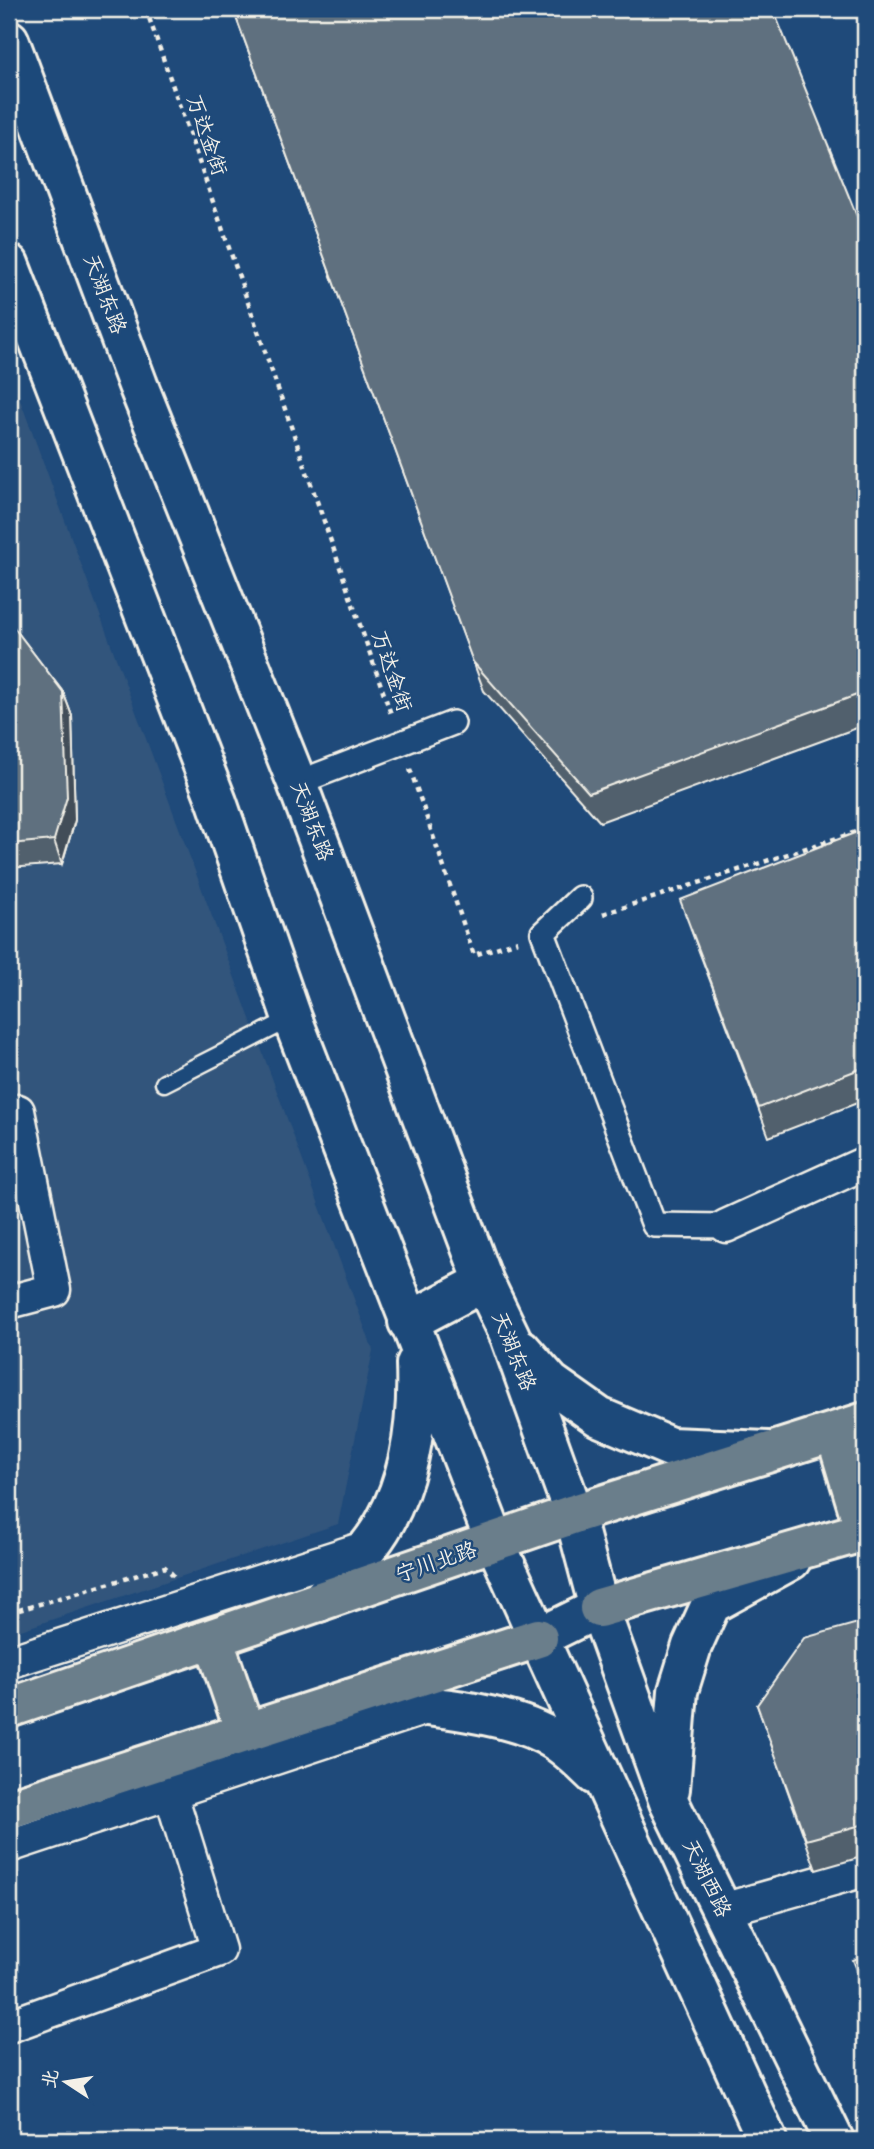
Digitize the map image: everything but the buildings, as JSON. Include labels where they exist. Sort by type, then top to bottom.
[{"type":"main road","name":"天湖东路","points":[[9,40],[138,385],[298,783],[484,1282],[510,1336],[574,1514],[599,1608]]},
{"type":"main road","points":[[9,264],[217,802],[292,1018],[495,1542],[767,2140]]},
{"type":"main road","points":[[412,1331],[484,1282]]},
{"type":"main road","points":[[319,1602],[385,1524],[404,1481],[418,1409],[412,1331]]},
{"type":"main road","points":[[510,1336],[551,1383],[599,1417],[670,1447],[774,1451]]},
{"type":"main road","points":[[9,1809],[166,1777],[245,1732],[538,1637],[599,1608],[865,1532],[850,1427]]},
{"type":"main road","name":"宁川北路","points":[[9,1708],[574,1514],[850,1427]]},
{"type":"main road","points":[[669,1802],[678,1691],[692,1646],[711,1604],[811,1549]]},
{"type":"main road","name":"天湖西路","points":[[599,1608],[669,1802],[834,2140]]},
{"type":"main road","points":[[213,1638],[245,1732]]},
{"type":"main road","points":[[350,1699],[429,1706],[507,1721],[553,1739],[604,1782]]},
{"type":"main road","points":[[643,1867],[692,1847]]},
{"type":"street","points":[[298,783],[453,723]]},
{"type":"street","points":[[580,898],[543,933],[654,1224],[726,1226],[865,1163]]},
{"type":"street","points":[[9,1302],[54,1290],[18,1111]]},
{"type":"street","points":[[9,1662],[364,1548]]},
{"type":"street","points":[[9,1846],[166,1777],[429,1706]]},
{"type":"street","points":[[9,2026],[219,1950],[166,1777]]},
{"type":"street","points":[[722,1910],[865,1870]]},
{"type":"lane","points":[[164,1083],[292,1018]]},
{"type":"path","name":"万达金街","points":[[146,9],[474,955],[543,933]]},
{"type":"path","points":[[595,916],[865,829]]},
{"type":"path","points":[[9,1613],[165,1567],[200,1601]]},
{"type":"shaded area","points":[[9,370],[373,1350],[338,1524],[9,1634]]}]
